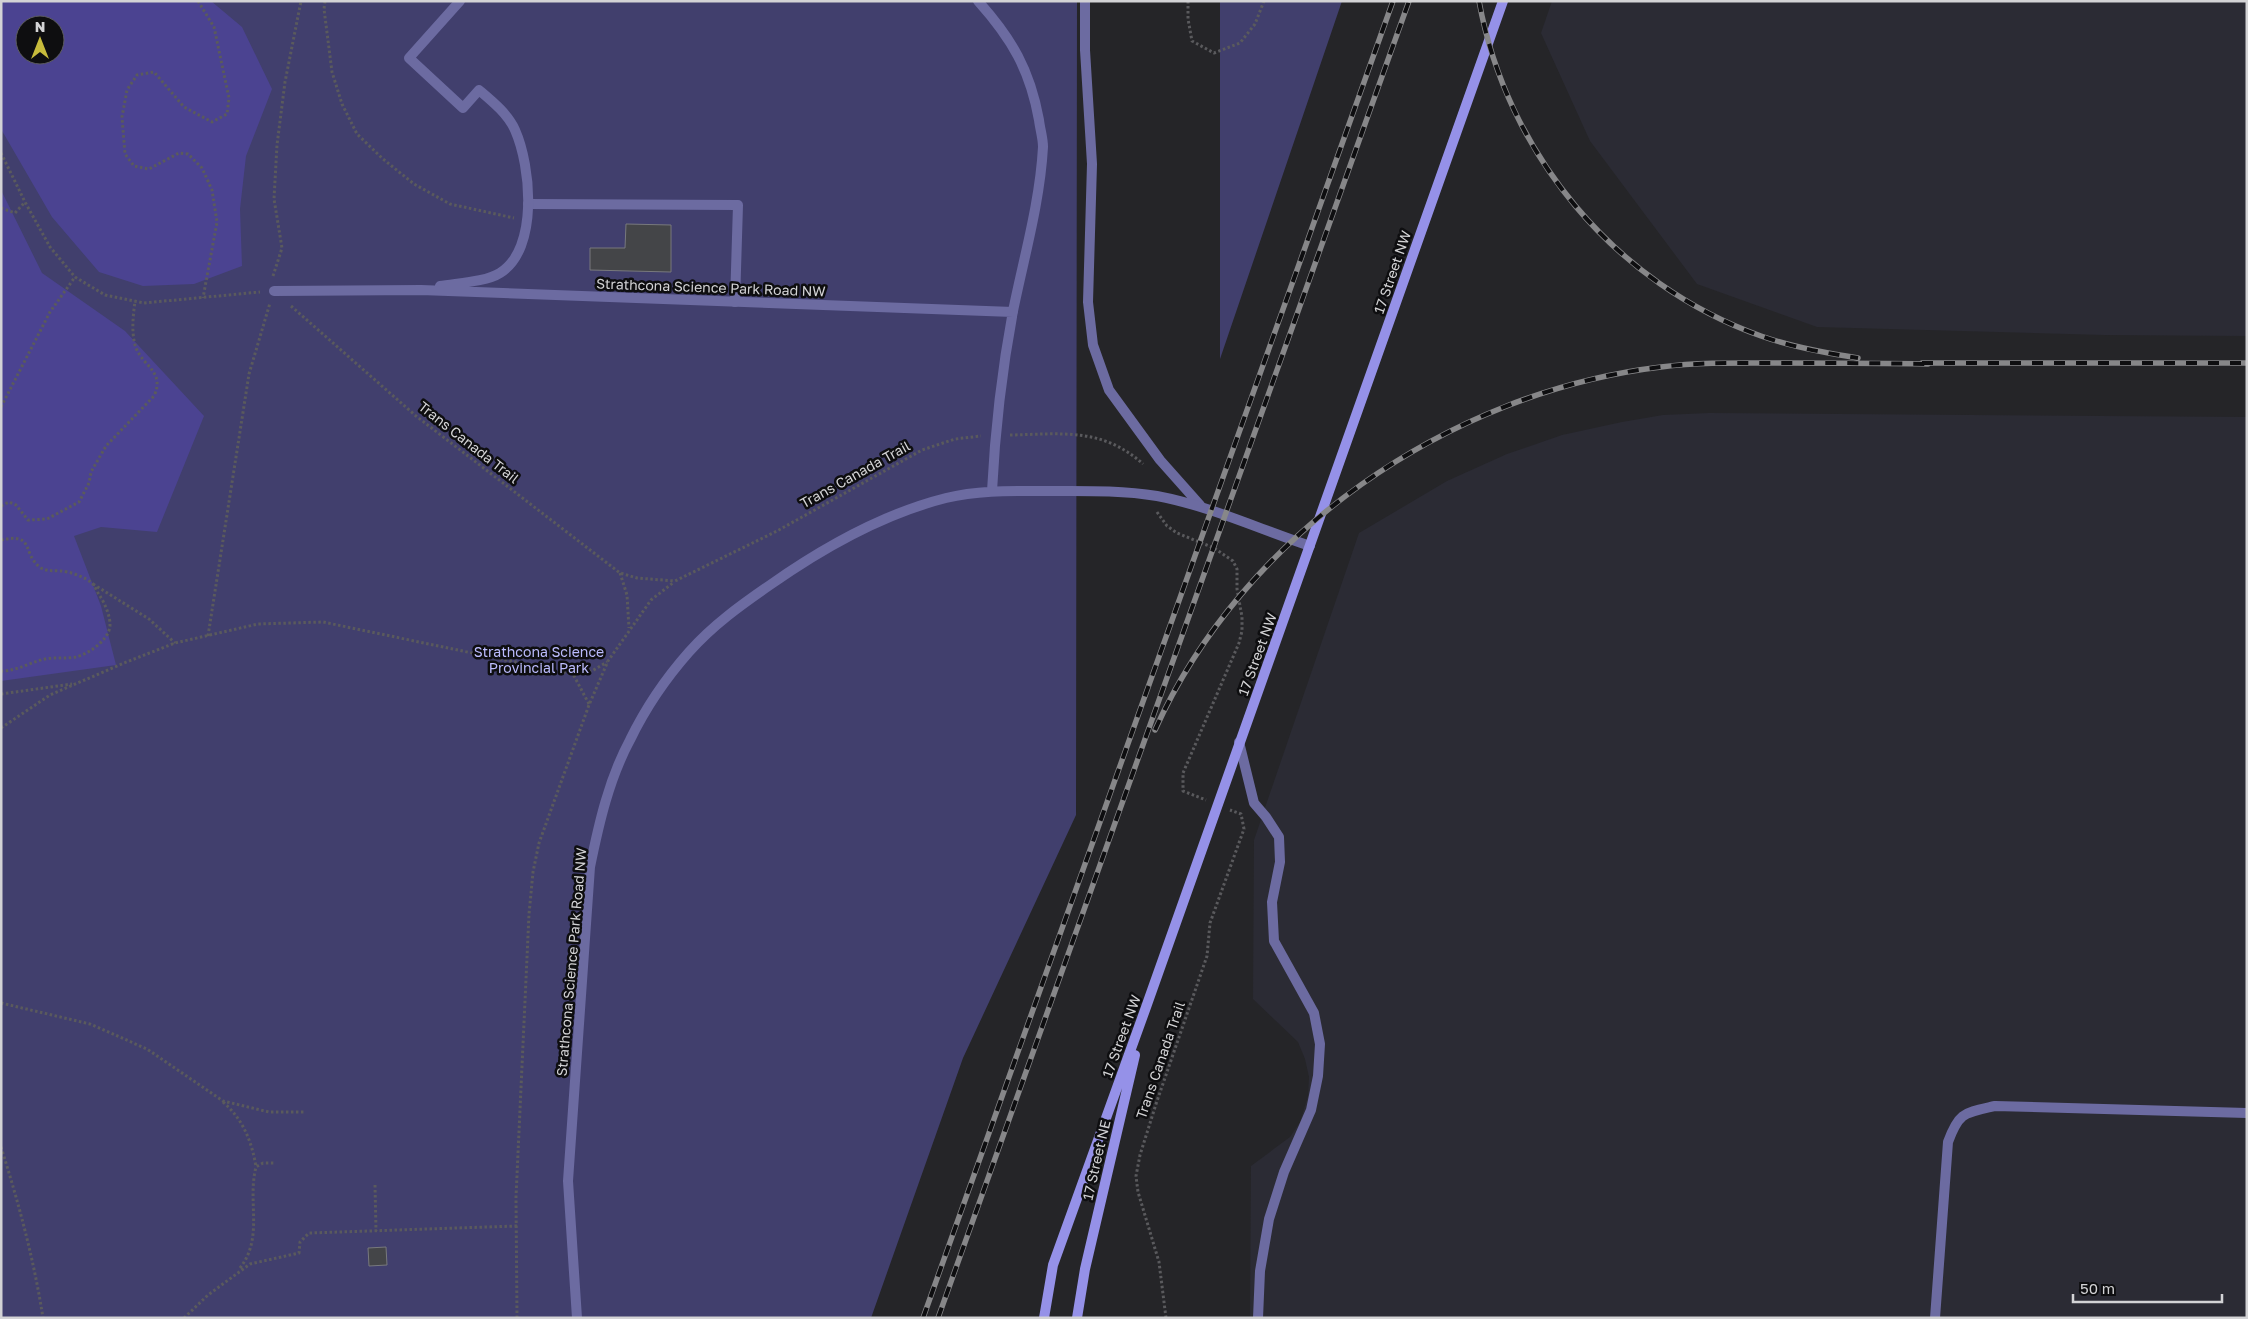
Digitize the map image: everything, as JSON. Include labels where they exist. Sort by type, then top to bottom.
[{"type":"main road","name":"17 Street NW","points":[[1044,1318],[1053,1265],[1503,1]]},
{"type":"main road","name":"17 Street NE","points":[[1077,1318],[1085,1270],[1145,1010]]},
{"type":"street","name":"Strathcona Science Park Road NW","points":[[407,290],[472,282],[500,274],[515,260],[526,231],[529,191],[515,128],[500,109],[479,90],[463,108],[409,58],[460,1]]},
{"type":"street","points":[[978,1],[997,22],[1023,63],[1036,100],[1043,144],[1038,188],[1013,312],[995,435],[992,491]]},
{"type":"street","points":[[1085,1],[1085,50],[1092,164],[1088,302],[1093,345],[1109,390],[1160,460],[1200,505]]},
{"type":"street","points":[[528,204],[738,205],[735,302]]},
{"type":"street","name":"Strathcona Science Park Road NW","points":[[274,291],[407,290],[1013,312]]},
{"type":"street","name":"Strathcona Science Park Road NW","points":[[577,1318],[568,1180],[590,867],[609,788],[629,740],[660,689],[688,653],[726,615],[831,545],[901,512],[948,498],[992,491],[1098,491],[1156,496],[1200,505],[1310,546]]},
{"type":"street","points":[[1239,742],[1254,803],[1266,817],[1278,837],[1280,862],[1272,902],[1274,941],[1314,1013],[1320,1044],[1318,1076],[1311,1110],[1284,1172],[1269,1219],[1260,1272],[1258,1318]]},
{"type":"street","points":[[1935,1318],[1948,1142],[1956,1121],[1971,1112],[1995,1106],[2247,1113]]},
{"type":"path","points":[[198,1],[214,27],[229,98],[226,114],[212,122],[184,107],[154,72],[137,75],[126,90],[122,117],[125,154],[134,166],[149,169],[180,153],[188,154],[202,168],[212,190],[217,222],[203,298]]},
{"type":"path","points":[[208,636],[249,374],[274,291],[270,283],[282,248],[274,199],[277,145],[285,82],[301,1]]},
{"type":"path","points":[[325,1],[324,9],[332,72],[342,104],[357,134],[383,159],[414,184],[450,204],[527,220]]},
{"type":"path","points":[[1188,1],[1188,19],[1192,41],[1214,54],[1240,43],[1256,24],[1264,1]]},
{"type":"path","points":[[1,154],[24,202],[50,247],[75,277],[105,295],[144,303],[274,291]]},
{"type":"path","points":[[1,208],[15,212],[24,202]]},
{"type":"path","points":[[1,407],[50,312],[75,277]]},
{"type":"path","name":"Trans Canada Trail","points":[[274,291],[416,416],[620,573],[638,578],[675,581],[778,531],[922,450],[955,439],[982,436]]},
{"type":"path","points":[[1,506],[9,502],[16,505],[28,520],[36,521],[47,519],[79,502],[91,472],[106,446],[154,396],[158,387],[156,376],[137,350],[133,334],[135,301]]},
{"type":"path","points":[[1004,435],[1073,435],[1106,439],[1129,453],[1146,467]]},
{"type":"path","points":[[1157,511],[1167,526],[1177,533],[1228,556],[1237,569],[1237,588],[1242,617],[1242,630],[1233,658],[1183,773],[1183,791],[1195,796]]},
{"type":"path","points":[[1,540],[16,537],[24,541],[29,546],[30,554],[41,568],[49,571],[69,573],[92,583],[149,619],[175,644]]},
{"type":"path","points":[[620,573],[627,594],[629,629]]},
{"type":"path","points":[[516,1318],[517,1226],[529,914],[533,872],[539,843],[589,705],[608,661],[651,600],[675,581]]},
{"type":"path","points":[[1,671],[21,668],[46,659],[77,657],[91,650],[102,640],[111,627],[109,616],[92,583]]},
{"type":"path","points":[[1,728],[50,695],[124,663],[175,644],[258,624],[323,622],[573,674],[592,671],[608,661]]},
{"type":"path","points":[[573,674],[589,705]]},
{"type":"path","points":[[1,694],[80,683]]},
{"type":"path","name":"Trans Canada Trail","points":[[1166,1318],[1159,1262],[1138,1192],[1136,1176],[1140,1155],[1156,1104],[1208,956],[1210,923],[1244,829],[1241,814]]},
{"type":"path","points":[[1,1003],[90,1024],[138,1045],[177,1068],[221,1100],[235,1113],[254,1151],[256,1167],[254,1233],[249,1254],[238,1271]]},
{"type":"path","points":[[221,1100],[270,1112],[304,1112]]},
{"type":"path","points":[[1,1147],[20,1207],[37,1279],[43,1318]]},
{"type":"path","points":[[256,1167],[263,1163],[275,1163]]},
{"type":"path","points":[[375,1185],[376,1231]]},
{"type":"path","points":[[184,1318],[238,1271],[250,1264],[299,1253],[300,1242],[309,1233],[517,1226]]},
{"type":"shaded area","points":[[1,1],[211,1],[242,27],[272,89],[246,156],[240,209],[242,266],[194,284],[143,286],[99,272],[52,217],[1,129]]},
{"type":"shaded area","points":[[1552,1],[2247,1],[2247,336],[2104,335],[1817,327],[1697,284],[1590,141],[1541,33]]},
{"type":"shaded area","points":[[1,190],[42,273],[125,331],[204,416],[157,532],[101,527],[74,536],[101,606],[116,665],[1,681]]},
{"type":"shaded area","points":[[1709,413],[2247,417],[2247,1318],[1250,1318],[1251,1166],[1290,1137],[1300,1122],[1308,1096],[1309,1077],[1305,1059],[1298,1042],[1253,999],[1254,840],[1359,533],[1447,481],[1507,454],[1562,435],[1663,415]]},
{"type":"green space","name":"Strathcona Science Provincial Park","points":[[1,1],[1077,1],[1076,815],[963,1058],[871,1318],[1,1318]]},
{"type":"green space","points":[[1220,1],[1342,1],[1220,359]]},
{"type":"building","points":[[626,224],[671,225],[671,272],[590,270],[590,248],[625,248]]},
{"type":"building","points":[[386,1247],[387,1265],[369,1266],[368,1248]]},
{"type":"railway","points":[[923,1318],[1393,1]]},
{"type":"railway","points":[[938,1318],[1409,1]]},
{"type":"railway","points":[[1479,1],[1493,57],[1514,111],[1542,161],[1576,206],[1615,247],[1659,283],[1708,313],[1773,340],[1858,358]]},
{"type":"railway","points":[[1155,730],[1193,659],[1241,594],[1298,536],[1362,484],[1431,441],[1505,407],[1582,382],[1661,367],[1736,363],[1928,364]]},
{"type":"railway","points":[[1922,363],[2247,363]]}]
